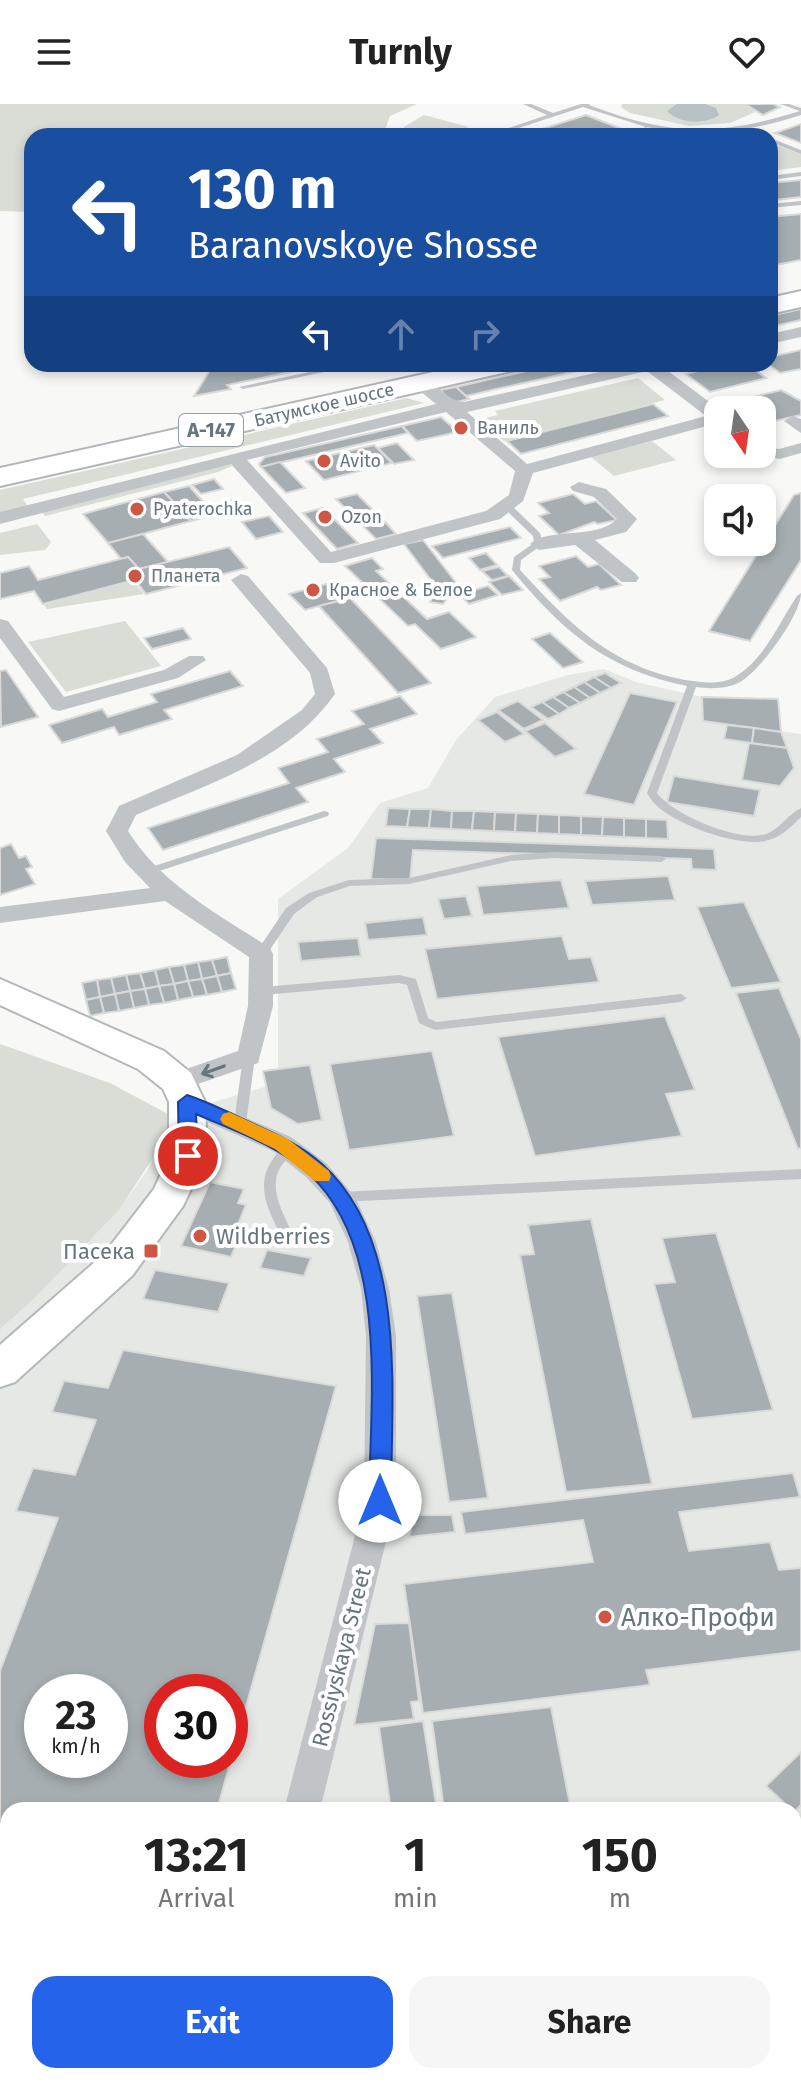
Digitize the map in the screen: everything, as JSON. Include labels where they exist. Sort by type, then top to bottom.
[{"type":"highway","points":[[778,304],[801,299]]},
{"type":"highway","name":"Батумское шоссе","points":[[0,477],[471,372]]},
{"type":"main road","name":"Rossiyskaya Street","points":[[0,991],[151,1060],[182,1092]]},
{"type":"main road","points":[[0,1370],[118,1265],[170,1196],[188,1156],[182,1092]]},
{"type":"street","points":[[778,337],[801,332]]},
{"type":"street","points":[[0,518],[448,406],[464,407],[623,372]]},
{"type":"street","points":[[663,372],[704,405]]},
{"type":"street","points":[[421,383],[524,470]]},
{"type":"street","points":[[524,470],[704,421]]},
{"type":"street","points":[[776,454],[801,448]]},
{"type":"street","points":[[235,458],[327,559],[493,515],[508,507],[522,491],[524,470]]},
{"type":"street","points":[[539,544],[578,539],[619,528],[628,519],[600,493],[579,487]]},
{"type":"street","points":[[578,539],[593,547],[629,578]]},
{"type":"street","points":[[182,1092],[249,1057],[260,1018],[263,991],[261,954],[169,893],[133,857],[117,831],[127,811],[245,760],[309,714],[325,694],[320,672],[241,580]]},
{"type":"street","points":[[1,625],[59,705],[171,674],[196,660]]},
{"type":"street","points":[[0,915],[169,893]]},
{"type":"street","name":"Rossiyskaya Street","points":[[182,1092],[289,1149],[316,1170],[341,1197],[362,1242],[375,1289],[379,1320],[380,1501],[304,1802]]},
{"type":"lane","points":[[526,104],[553,115]]},
{"type":"lane","points":[[783,104],[801,112]]},
{"type":"lane","points":[[513,128],[585,105],[640,128]]},
{"type":"lane","points":[[763,128],[801,112]]},
{"type":"lane","points":[[778,143],[801,152]]},
{"type":"lane","points":[[778,177],[801,174]]},
{"type":"lane","points":[[778,205],[801,203]]},
{"type":"lane","points":[[243,387],[318,372]]},
{"type":"lane","points":[[508,507],[537,535],[539,544],[517,559],[516,570],[566,626],[623,666],[692,684],[716,686],[740,678],[764,652],[801,596]]},
{"type":"lane","points":[[692,684],[652,793],[659,805],[745,840],[764,839],[779,832],[801,811]]},
{"type":"lane","points":[[149,871],[324,814]]},
{"type":"lane","points":[[261,954],[290,911],[313,895],[349,883],[409,881],[511,858],[554,855],[661,859]]},
{"type":"lane","points":[[263,991],[399,979],[412,982],[423,1020],[435,1026],[681,998]]},
{"type":"lane","points":[[240,1123],[249,1057]]},
{"type":"lane","points":[[286,1233],[268,1183],[269,1171],[289,1149]]},
{"type":"lane","points":[[341,1197],[801,1174]]},
{"type":"shaded area","points":[[0,104],[417,104],[390,116],[386,128],[24,128],[24,212],[0,211]]},
{"type":"shaded area","points":[[622,104],[745,104],[755,112],[730,123],[689,126],[630,113],[621,107]]},
{"type":"shaded area","points":[[677,104],[705,104],[716,108],[719,115],[707,120],[685,121],[667,111]]},
{"type":"shaded area","points":[[424,115],[469,127],[404,128]]},
{"type":"shaded area","points":[[778,146],[801,154],[801,167],[778,170]]},
{"type":"shaded area","points":[[638,378],[665,400],[504,441],[477,420],[498,415],[495,411]]},
{"type":"shaded area","points":[[407,398],[424,403],[23,499],[29,508],[0,515],[0,490]]},
{"type":"shaded area","points":[[652,441],[676,460],[614,476],[591,457]]},
{"type":"shaded area","points":[[230,463],[232,466],[218,472],[45,516],[42,512]]},
{"type":"shaded area","points":[[37,524],[51,542],[45,550],[0,555],[0,533]]},
{"type":"shaded area","points":[[133,581],[144,594],[47,609],[44,605]]},
{"type":"shaded area","points":[[125,621],[161,666],[66,692],[28,642]]},
{"type":"shaded area","points":[[604,669],[636,682],[702,697],[703,721],[801,734],[801,1802],[0,1802],[0,1329],[34,1299],[119,1210],[148,1169],[170,1115],[278,1083],[278,899],[348,848],[380,803],[428,788],[456,740],[495,697],[568,675]]},
{"type":"shaded area","points":[[0,1044],[110,1083],[170,1115],[169,1133],[119,1210],[34,1299],[0,1329]]},
{"type":"building","points":[[745,104],[773,104],[780,107],[763,115]]},
{"type":"building","points":[[586,115],[619,128],[545,128]]},
{"type":"building","points":[[801,124],[801,143],[778,134]]},
{"type":"building","points":[[801,180],[801,197],[778,200],[778,182]]},
{"type":"building","points":[[801,214],[801,260],[778,264],[778,216]]},
{"type":"building","points":[[801,309],[801,320],[778,325],[778,314]]},
{"type":"building","points":[[801,350],[801,369],[780,373],[778,355]]},
{"type":"building","points":[[209,372],[290,372],[227,385],[231,389],[194,396]]},
{"type":"building","points":[[522,372],[572,372],[466,396],[456,387]]},
{"type":"building","points":[[758,372],[766,378],[710,392],[686,374]]},
{"type":"building","points":[[456,387],[469,399],[453,403],[440,390]]},
{"type":"building","points":[[781,390],[801,401],[801,415],[776,421],[776,396],[757,396]]},
{"type":"building","points":[[653,404],[668,416],[521,454],[507,441]]},
{"type":"building","points":[[441,417],[458,432],[417,441],[402,426]]},
{"type":"building","points":[[402,426],[408,433],[261,467],[259,464],[265,457]]},
{"type":"building","points":[[397,443],[414,460],[394,464],[378,448]]},
{"type":"building","points":[[374,445],[392,463],[324,480],[306,461]]},
{"type":"building","points":[[280,462],[305,488],[286,493],[261,467]]},
{"type":"building","points":[[214,479],[223,489],[201,494],[192,485]]},
{"type":"building","points":[[189,486],[216,514],[191,521],[164,492]]},
{"type":"building","points":[[164,492],[191,521],[108,543],[83,514]]},
{"type":"building","points":[[801,493],[801,560],[750,641],[709,631],[756,556],[776,556],[776,524],[794,495]]},
{"type":"building","points":[[357,494],[396,534],[376,539],[336,499]]},
{"type":"building","points":[[573,494],[585,504],[596,501],[617,520],[594,522],[559,535],[539,516],[549,513],[538,503]]},
{"type":"building","points":[[234,499],[242,507],[216,514],[207,506]]},
{"type":"building","points":[[323,508],[358,543],[337,549],[303,513]]},
{"type":"building","points":[[269,516],[283,532],[256,539],[242,522]]},
{"type":"building","points":[[510,527],[521,538],[443,558],[432,546]]},
{"type":"building","points":[[143,534],[168,562],[139,569],[128,557],[121,559],[108,543]]},
{"type":"building","points":[[423,540],[457,584],[451,599],[443,604],[430,602],[433,596],[428,595],[434,584],[404,544]]},
{"type":"building","name":"Планета","points":[[229,547],[247,568],[146,594],[135,580],[43,604],[34,591],[0,599],[0,573],[29,566],[38,580],[128,557],[139,569]]},
{"type":"building","points":[[486,553],[497,565],[480,570],[469,558]]},
{"type":"building","points":[[576,556],[588,567],[599,564],[621,585],[601,590],[597,587],[560,601],[539,579],[550,577],[539,566]]},
{"type":"building","points":[[372,558],[383,569],[376,571],[427,619],[449,612],[476,637],[441,649],[415,624],[408,626],[345,566]]},
{"type":"building","points":[[499,567],[508,576],[492,580],[482,571]]},
{"type":"building","points":[[509,576],[523,590],[502,595],[489,582]]},
{"type":"building","points":[[337,581],[352,597],[305,610],[289,594]]},
{"type":"building","points":[[488,586],[498,595],[469,604],[459,594]]},
{"type":"building","points":[[350,598],[431,683],[398,693],[319,606]]},
{"type":"building","points":[[183,628],[191,639],[152,649],[144,638]]},
{"type":"building","points":[[550,633],[583,662],[563,668],[532,639]]},
{"type":"building","points":[[6,670],[38,717],[1,727],[0,671]]},
{"type":"building","points":[[230,671],[243,686],[164,710],[172,719],[119,735],[114,727],[62,743],[49,725],[102,709],[108,717],[157,702],[151,694]]},
{"type":"building","points":[[605,673],[621,683],[611,688],[594,677]]},
{"type":"building","points":[[594,677],[611,688],[600,693],[584,682]]},
{"type":"building","points":[[584,682],[600,693],[590,698],[574,687]]},
{"type":"building","points":[[574,687],[590,698],[580,703],[563,692]]},
{"type":"building","points":[[563,692],[580,703],[569,708],[553,697]]},
{"type":"building","points":[[630,693],[677,702],[634,805],[584,794]]},
{"type":"building","points":[[400,696],[417,714],[370,729],[383,743],[334,759],[345,772],[296,788],[308,802],[163,850],[148,828],[289,783],[278,768],[328,752],[317,739],[364,724],[352,711]]},
{"type":"building","points":[[553,697],[569,708],[559,714],[542,702]]},
{"type":"building","points":[[702,697],[778,699],[781,732],[703,721]]},
{"type":"building","points":[[518,701],[543,720],[524,729],[498,710]]},
{"type":"building","points":[[542,702],[559,714],[548,719],[531,707]]},
{"type":"building","points":[[497,712],[524,734],[505,742],[478,720]]},
{"type":"building","points":[[545,723],[576,749],[555,757],[525,731]]},
{"type":"building","points":[[727,725],[754,728],[752,743],[724,739]]},
{"type":"building","points":[[754,728],[781,732],[787,748],[752,743]]},
{"type":"building","points":[[749,743],[787,748],[794,768],[780,786],[742,780]]},
{"type":"building","points":[[674,776],[760,790],[754,816],[667,802]]},
{"type":"building","points":[[388,808],[410,809],[407,827],[386,826]]},
{"type":"building","points":[[410,809],[431,809],[429,828],[407,827]]},
{"type":"building","points":[[431,809],[452,811],[451,829],[429,828]]},
{"type":"building","points":[[452,811],[474,811],[472,830],[451,829]]},
{"type":"building","points":[[474,811],[495,812],[494,831],[472,830]]},
{"type":"building","points":[[495,812],[516,813],[515,832],[494,831]]},
{"type":"building","points":[[516,813],[538,814],[537,833],[515,832]]},
{"type":"building","points":[[538,814],[559,815],[559,834],[537,833]]},
{"type":"building","points":[[559,815],[581,816],[581,835],[559,834]]},
{"type":"building","points":[[581,816],[603,817],[602,836],[581,835]]},
{"type":"building","points":[[603,817],[624,818],[624,837],[602,836]]},
{"type":"building","points":[[624,818],[646,819],[646,838],[624,837]]},
{"type":"building","points":[[646,819],[667,820],[668,839],[646,838]]},
{"type":"building","points":[[376,838],[714,849],[716,870],[692,869],[691,859],[413,850],[410,880],[371,879]]},
{"type":"building","points":[[11,844],[19,858],[26,856],[32,867],[26,869],[35,884],[0,895],[0,848]]},
{"type":"building","points":[[668,876],[675,900],[592,905],[585,881]]},
{"type":"building","points":[[561,880],[569,908],[483,915],[477,886]]},
{"type":"building","points":[[466,896],[472,916],[444,919],[438,899]]},
{"type":"building","points":[[744,902],[781,982],[731,988],[697,907]]},
{"type":"building","points":[[423,917],[427,935],[368,940],[365,923]]},
{"type":"building","points":[[562,936],[569,959],[591,957],[599,982],[437,999],[425,949]]},
{"type":"building","points":[[358,938],[361,956],[301,961],[298,942]]},
{"type":"building","points":[[227,957],[231,973],[217,976],[212,960]]},
{"type":"building","points":[[212,960],[217,976],[202,979],[198,962]]},
{"type":"building","points":[[198,962],[202,979],[188,981],[184,965]]},
{"type":"building","points":[[184,965],[188,981],[174,984],[169,967]]},
{"type":"building","points":[[169,967],[174,984],[159,986],[155,970]]},
{"type":"building","points":[[155,970],[159,986],[145,989],[140,973]]},
{"type":"building","points":[[140,973],[145,989],[130,991],[126,975]]},
{"type":"building","points":[[231,973],[236,989],[222,992],[217,976]]},
{"type":"building","points":[[126,975],[130,991],[115,994],[111,978]]},
{"type":"building","points":[[217,976],[222,992],[207,995],[202,979]]},
{"type":"building","points":[[111,978],[115,994],[100,997],[97,980]]},
{"type":"building","points":[[202,979],[207,995],[193,997],[188,981]]},
{"type":"building","points":[[97,980],[100,997],[86,1000],[82,983]]},
{"type":"building","points":[[188,981],[193,997],[178,1000],[174,984]]},
{"type":"building","points":[[174,984],[178,1000],[164,1003],[159,986]]},
{"type":"building","points":[[159,986],[164,1003],[149,1005],[145,989]]},
{"type":"building","points":[[779,988],[801,1039],[801,1148],[798,1149],[736,993]]},
{"type":"building","points":[[145,989],[149,1005],[134,1008],[130,991]]},
{"type":"building","points":[[130,991],[134,1008],[119,1011],[115,994]]},
{"type":"building","points":[[115,994],[119,1011],[104,1013],[100,997]]},
{"type":"building","points":[[100,997],[104,1013],[90,1016],[86,1000]]},
{"type":"building","points":[[665,1016],[695,1090],[666,1094],[682,1136],[535,1156],[498,1037]]},
{"type":"building","points":[[432,1051],[454,1136],[349,1150],[330,1064]]},
{"type":"building","points":[[310,1065],[322,1120],[298,1124],[271,1108],[263,1071]]},
{"type":"building","points":[[210,1182],[244,1189],[238,1203],[246,1205],[232,1239],[238,1240],[231,1257],[181,1246]]},
{"type":"building","points":[[591,1219],[652,1484],[566,1492],[520,1255],[534,1254],[528,1225]]},
{"type":"building","points":[[716,1233],[773,1410],[692,1419],[654,1284],[675,1282],[662,1238]]},
{"type":"building","points":[[267,1250],[311,1258],[304,1276],[260,1268]]},
{"type":"building","points":[[155,1270],[229,1283],[218,1312],[143,1299]]},
{"type":"building","points":[[452,1293],[488,1498],[449,1502],[417,1296]]},
{"type":"building","points":[[123,1350],[336,1386],[248,1700],[248,1674],[144,1674],[144,1778],[226,1778],[219,1802],[0,1802],[0,1671],[58,1518],[16,1511],[33,1468],[75,1475],[96,1420],[52,1412],[64,1381],[108,1388]]},
{"type":"building","name":"Алко-Профи","points":[[793,1473],[800,1497],[679,1512],[689,1551],[770,1542],[779,1570],[801,1568],[801,1651],[646,1670],[650,1685],[423,1713],[404,1584],[593,1562],[583,1520],[465,1534],[461,1512]]},
{"type":"building","points":[[414,1515],[452,1515],[455,1532],[409,1537]]},
{"type":"building","points":[[409,1623],[419,1701],[411,1702],[414,1719],[354,1725],[375,1624]]},
{"type":"building","points":[[551,1707],[569,1802],[443,1802],[432,1721]]},
{"type":"building","points":[[423,1721],[436,1802],[390,1802],[379,1727]]},
{"type":"building","points":[[801,1752],[801,1802],[783,1802],[766,1786]]},
{"type":"slow traffic","points":[[229,1119],[282,1144],[322,1176]]},
{"type":"place","name":"Ваниль","points":[[461,428]]},
{"type":"place","name":"Avito","points":[[324,461]]},
{"type":"place","name":"Pyaterochka","points":[[137,509]]},
{"type":"place","name":"Ozon","points":[[325,517]]},
{"type":"place","name":"Планета","points":[[135,576]]},
{"type":"place","name":"Красное & Белое","points":[[313,590]]},
{"type":"place","name":"Wildberries","points":[[200,1236]]},
{"type":"place","name":"Пасека","points":[[151,1251]]},
{"type":"place","name":"Алко-Профи","points":[[605,1617]]},
{"type":"route","points":[[188,1156],[187,1102],[282,1144],[316,1170],[341,1197],[362,1242],[375,1289],[381,1336],[380,1501]]}]
